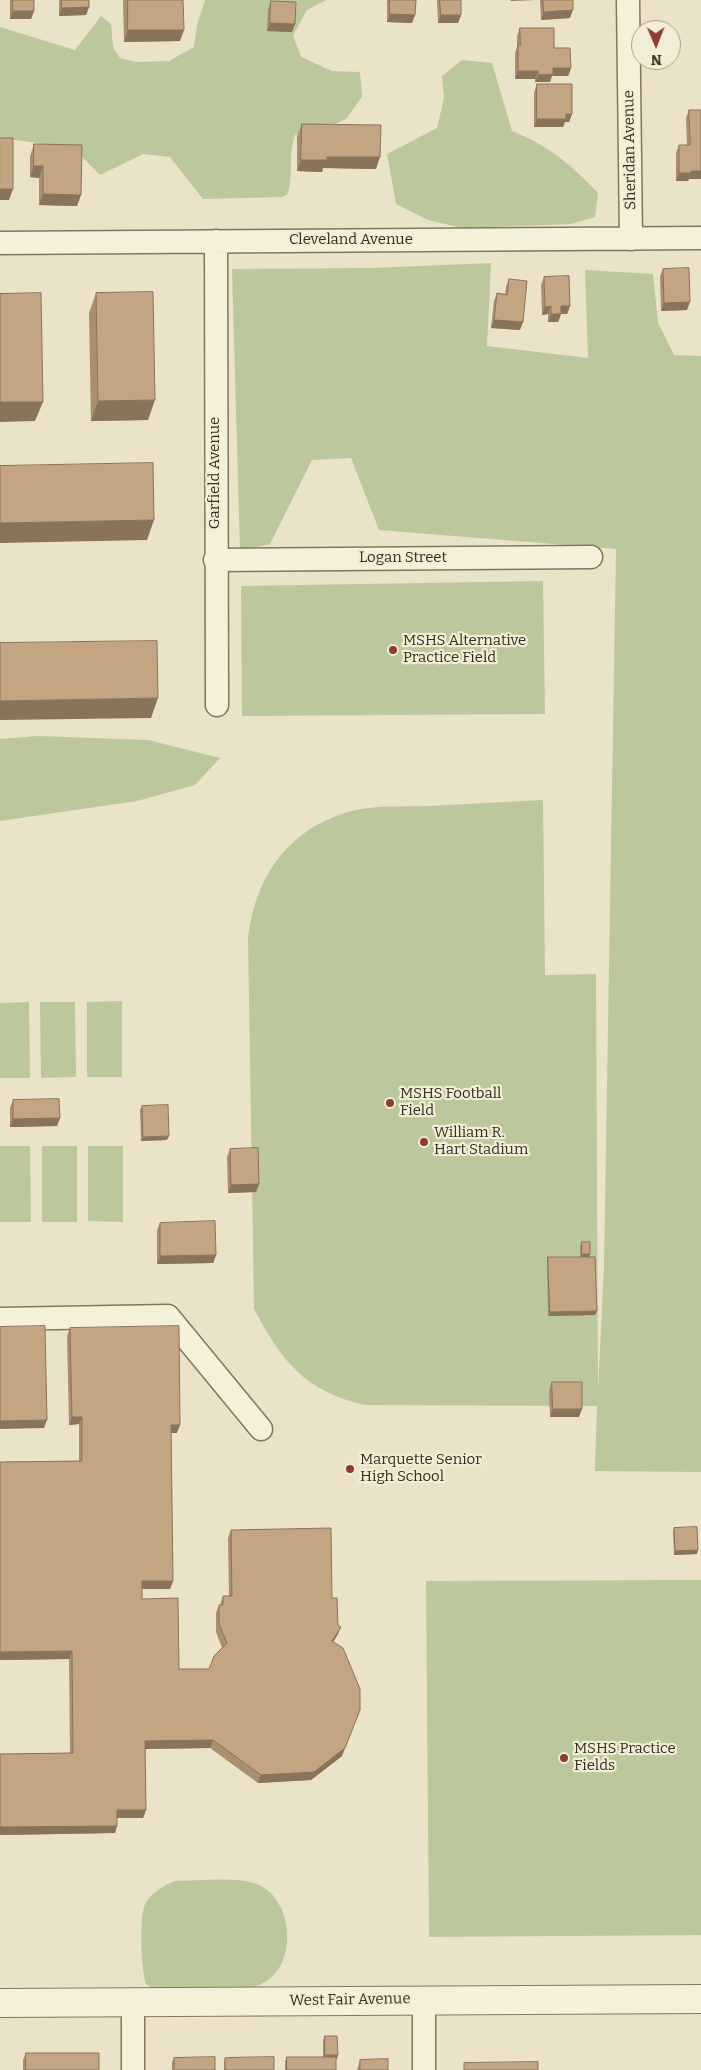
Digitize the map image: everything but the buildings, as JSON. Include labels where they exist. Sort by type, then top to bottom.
[{"type":"street","name":"Sheridan Avenue","points":[[628,0],[631,239]]},
{"type":"street","name":"Cleveland Avenue","points":[[0,243],[701,238]]},
{"type":"street","name":"Garfield Avenue","points":[[216,241],[215,560],[217,705]]},
{"type":"street","name":"Logan Street","points":[[215,560],[591,557]]},
{"type":"street","points":[[0,1318],[168,1316],[261,1429]]},
{"type":"street","points":[[424,1999],[424,2070]]},
{"type":"street","name":"West Fair Avenue","points":[[0,2003],[424,1999],[701,1999]]},
{"type":"street","points":[[133,2002],[133,2070]]},
{"type":"green space","points":[[205,0],[326,0],[307,10],[293,35],[301,57],[332,71],[360,72],[362,97],[346,119],[324,129],[295,135],[287,195],[282,197],[203,199],[170,157],[143,154],[100,175],[81,156],[37,143],[0,138],[0,27],[75,50],[101,16],[111,24],[113,47],[120,58],[136,62],[169,61],[194,47],[197,25]]},
{"type":"green space","points":[[462,60],[492,63],[512,131],[538,143],[559,157],[598,193],[595,217],[571,224],[462,228],[428,220],[396,204],[387,154],[437,128],[444,98],[442,76]]},
{"type":"green space","points":[[491,263],[487,346],[588,358],[585,270],[653,274],[658,322],[674,355],[701,356],[701,1472],[595,1471],[597,1406],[364,1405],[343,1399],[310,1382],[297,1371],[274,1344],[254,1309],[248,937],[252,914],[259,893],[269,873],[295,840],[313,827],[333,817],[356,810],[382,807],[543,800],[545,975],[596,974],[598,1391],[604,1266],[616,549],[379,530],[351,458],[312,460],[270,544],[240,551],[232,269],[372,268]]},
{"type":"green space","name":"MSHS Alternative Practice Field","points":[[543,581],[545,714],[242,716],[241,586]]},
{"type":"green space","points":[[38,736],[148,740],[220,758],[195,785],[137,801],[0,821],[0,739]]},
{"type":"green space","points":[[122,1001],[122,1077],[87,1077],[87,1002]]},
{"type":"green space","points":[[29,1002],[30,1078],[0,1078],[0,1003]]},
{"type":"green space","points":[[40,1002],[75,1002],[76,1077],[41,1078]]},
{"type":"green space","points":[[0,1146],[30,1146],[31,1222],[0,1222]]},
{"type":"green space","points":[[42,1146],[77,1146],[77,1222],[42,1222]]},
{"type":"green space","points":[[88,1146],[123,1146],[123,1222],[88,1221]]},
{"type":"green space","name":"MSHS Practice Fields","points":[[701,1580],[701,1935],[429,1937],[426,1581]]},
{"type":"green space","points":[[218,1880],[250,1882],[269,1891],[277,1900],[282,1911],[287,1936],[283,1961],[270,1979],[251,1988],[241,1990],[152,1988],[146,1984],[141,1944],[143,1911],[145,1904],[154,1893],[175,1881]]},
{"type":"place","name":"MSHS Alternative Practice Field","points":[[393,650]]},
{"type":"place","name":"MSHS Football Field","points":[[390,1103]]},
{"type":"place","name":"William R. Hart Stadium","points":[[424,1142]]},
{"type":"place","name":"Marquette Senior High School","points":[[350,1469]]},
{"type":"place","name":"MSHS Practice Fields","points":[[564,1758]]}]
